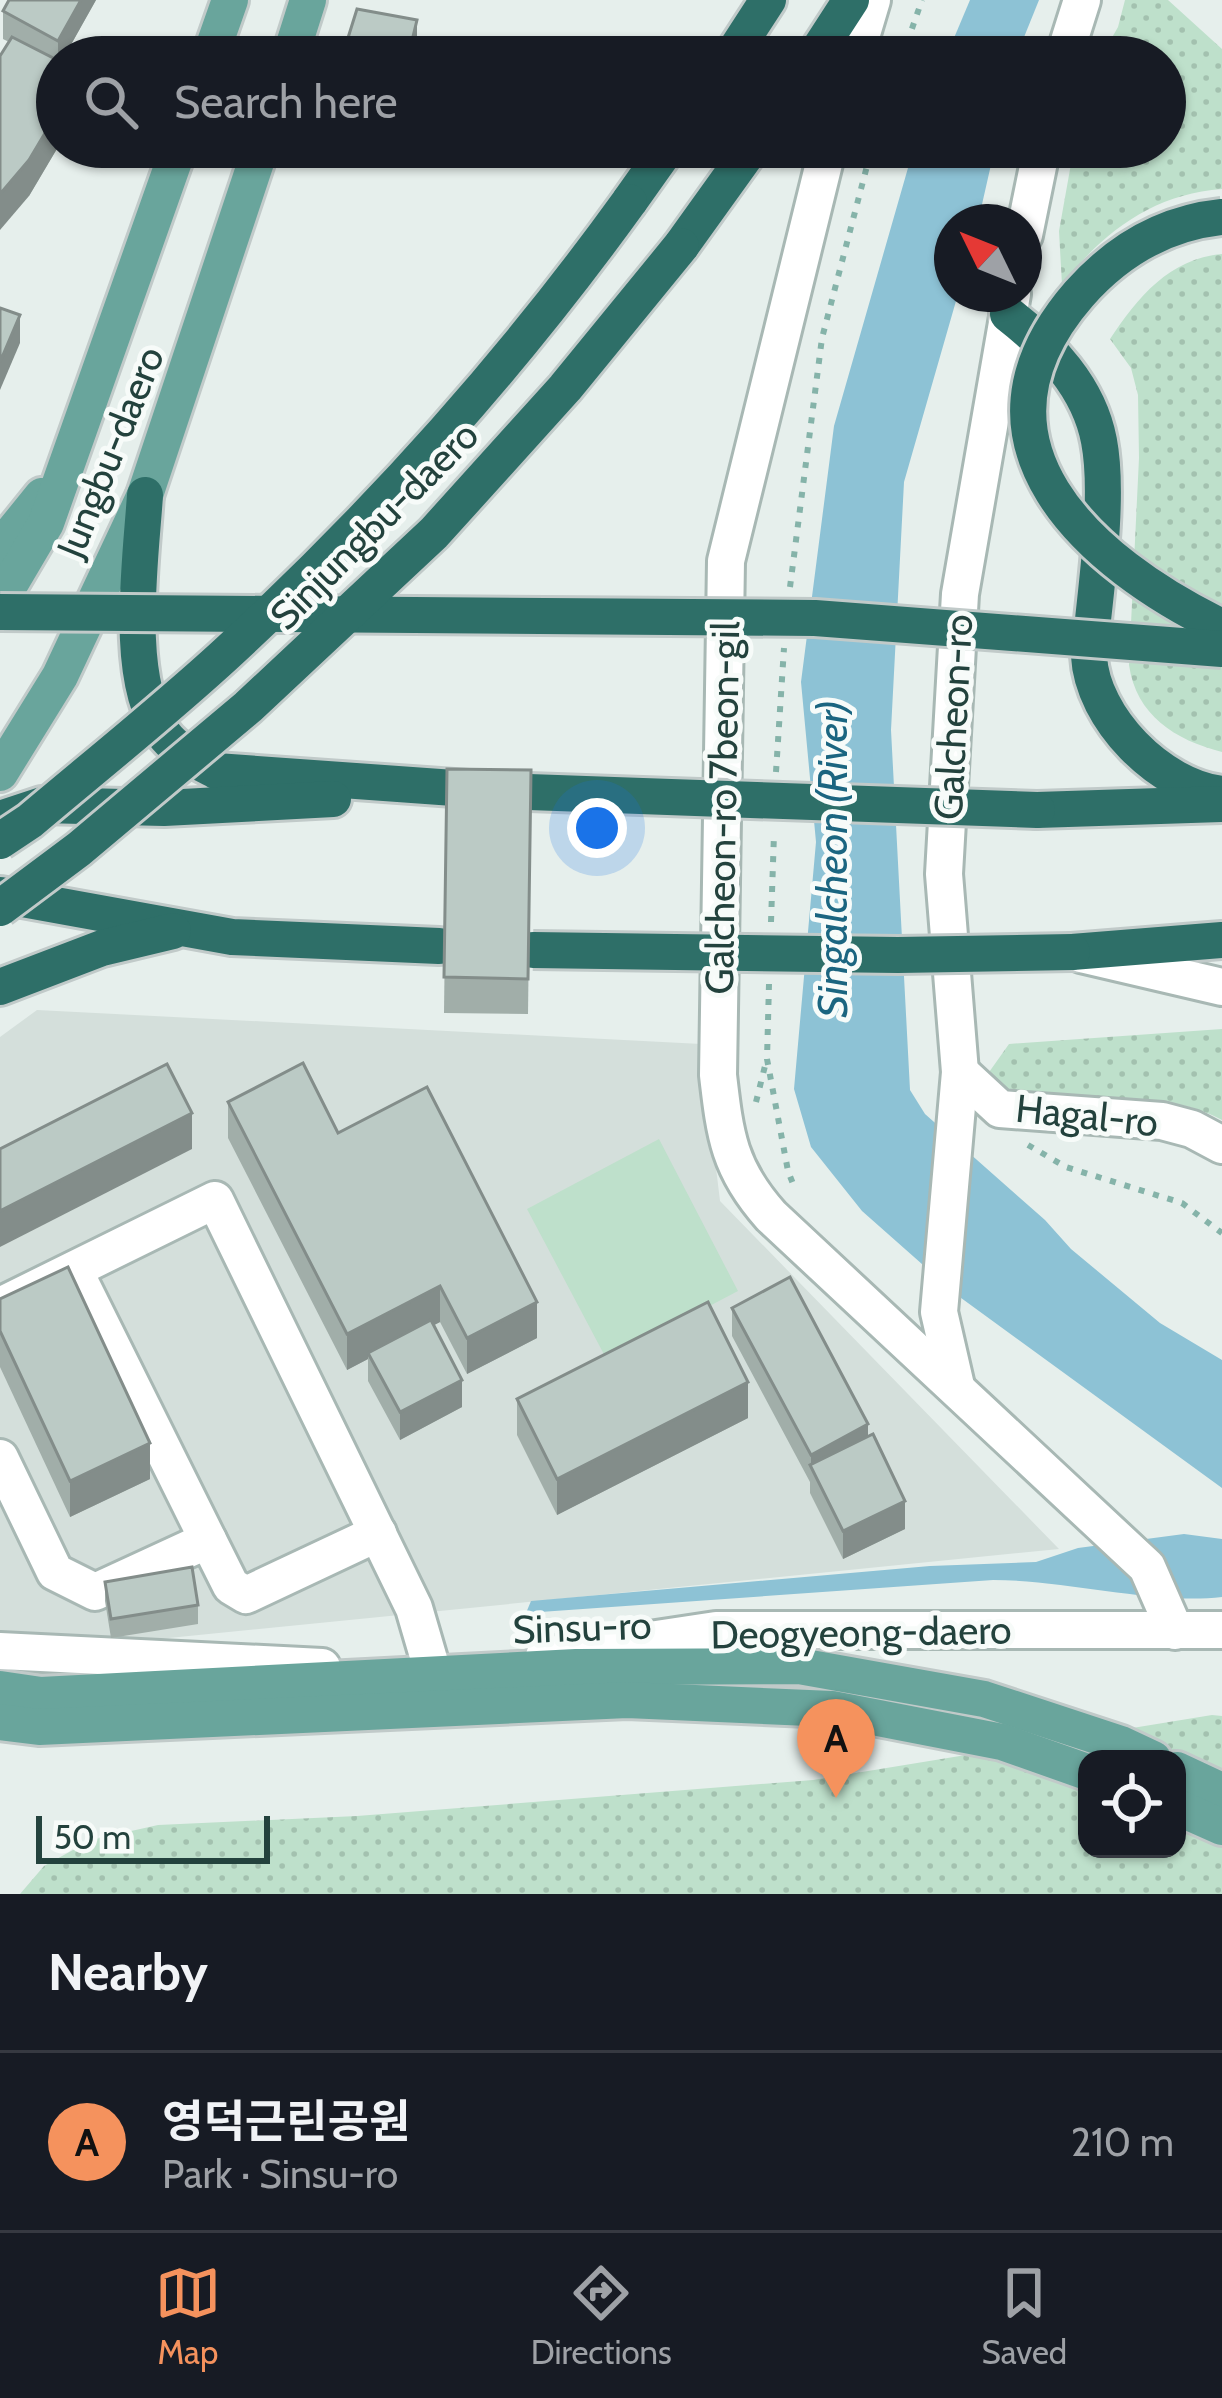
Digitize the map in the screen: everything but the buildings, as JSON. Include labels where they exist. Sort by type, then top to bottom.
[{"type":"highway","points":[[744,36],[768,0]]},
{"type":"highway","points":[[828,36],[851,0]]},
{"type":"highway","name":"Sinjungbu-daero","points":[[0,841],[30,821],[225,656],[386,498],[491,381],[653,168]]},
{"type":"highway","name":"Sinjungbu-daero","points":[[0,908],[80,849],[248,707],[434,533],[565,388],[737,168]]},
{"type":"highway","points":[[1222,218],[1174,226],[1132,246],[1101,270],[1052,328],[1037,357],[1030,394],[1031,434],[1040,467],[1058,503],[1081,533],[1148,587],[1222,627]]},
{"type":"highway","points":[[1017,312],[1057,357],[1089,411],[1099,441],[1090,678],[1118,727],[1161,767],[1185,783],[1222,794]]},
{"type":"highway","points":[[145,495],[138,595],[140,676],[161,731],[185,754],[216,771],[498,791],[1036,810],[1222,804]]},
{"type":"highway","points":[[0,612],[815,618],[1222,649]]},
{"type":"highway","points":[[0,819],[42,806],[164,808],[498,791]]},
{"type":"highway","points":[[0,895],[232,937],[439,946]]},
{"type":"highway","points":[[0,987],[102,948],[178,930]]},
{"type":"highway","points":[[1072,952],[1222,940]]},
{"type":"highway","points":[[533,950],[1222,953]]},
{"type":"main road","points":[[218,36],[230,0]]},
{"type":"main road","points":[[297,36],[308,0]]},
{"type":"main road","name":"Jungbu-daero","points":[[0,601],[46,524],[172,168]]},
{"type":"main road","name":"Jungbu-daero","points":[[0,772],[60,676],[145,495],[254,168]]},
{"type":"main road","points":[[0,548],[67,465]]},
{"type":"main road","name":"Sinsu-ro","points":[[0,1689],[41,1695],[576,1667],[799,1666],[983,1699],[1134,1750]]},
{"type":"main road","name":"Sinsu-ro","points":[[0,1722],[39,1727],[627,1700],[832,1709],[1003,1742],[1078,1769]]},
{"type":"main road","points":[[1186,1774],[1222,1791]]},
{"type":"main road","points":[[1186,1811],[1222,1828]]},
{"type":"street","points":[[861,36],[872,0]]},
{"type":"street","points":[[1071,36],[1082,0]]},
{"type":"street","name":"Galcheon-ro 7beon-gil","points":[[823,168],[726,561],[718,1075],[727,1147],[748,1190],[957,1387]]},
{"type":"street","points":[[1030,204],[1038,168]]},
{"type":"street","name":"Galcheon-ro","points":[[957,1387],[939,1312],[960,1072],[944,874],[958,618],[1009,312]]},
{"type":"street","points":[[1072,952],[1222,987]]},
{"type":"street","name":"Hagal-ro","points":[[960,1072],[1000,1109],[1162,1120],[1222,1145]]},
{"type":"street","points":[[0,1306],[215,1200],[414,1608],[433,1673]]},
{"type":"street","points":[[74,1270],[231,1586],[246,1595],[378,1533]]},
{"type":"street","points":[[957,1387],[1147,1567],[1175,1631]]},
{"type":"street","points":[[0,1458],[55,1572],[95,1592],[208,1540]]},
{"type":"street","name":"Deogyeong-daero","points":[[0,1651],[433,1673],[716,1630],[1222,1630]]},
{"type":"path","points":[[909,36],[922,0]]},
{"type":"shaded area","points":[[37,1010],[701,1044],[720,1201],[1059,1549],[69,1648],[0,1638],[0,1037]]},
{"type":"green space","points":[[1125,0],[1168,0],[1222,49],[1222,189],[1174,199],[1132,219],[1095,248],[1062,285],[1059,231],[1070,168],[1186,168],[1186,36],[1113,36]]},
{"type":"green space","points":[[1222,254],[1222,752],[1160,723],[1133,683],[1129,665],[1138,395],[1131,368],[1110,339],[1132,309],[1171,272]]},
{"type":"green space","points":[[1222,1029],[1222,1120],[1172,1103],[1145,1100],[1007,1106],[987,1075],[1009,1044]]},
{"type":"green space","points":[[659,1139],[738,1291],[607,1360],[527,1209]]},
{"type":"green space","points":[[1222,1716],[1222,1894],[20,1894],[44,1866],[91,1840],[158,1825],[357,1816],[813,1780]]},
{"type":"water","points":[[970,0],[1039,0],[1024,36],[955,36]]},
{"type":"water","name":"Singalcheon (River)","points":[[908,168],[990,168],[982,204],[934,204],[934,312],[953,312],[904,482],[891,730],[910,1090],[925,1114],[1045,1220],[1071,1249],[1160,1323],[1222,1360],[1222,1488],[957,1295],[862,1211],[811,1147],[794,1089],[816,842],[801,682],[834,426]]},
{"type":"water","points":[[1184,1534],[1222,1539],[1222,1597],[1168,1598],[993,1580],[526,1613],[531,1601],[930,1566],[1036,1562],[1078,1548]]},
{"type":"place","name":"영덕근린공원","points":[[836,1798]]}]
